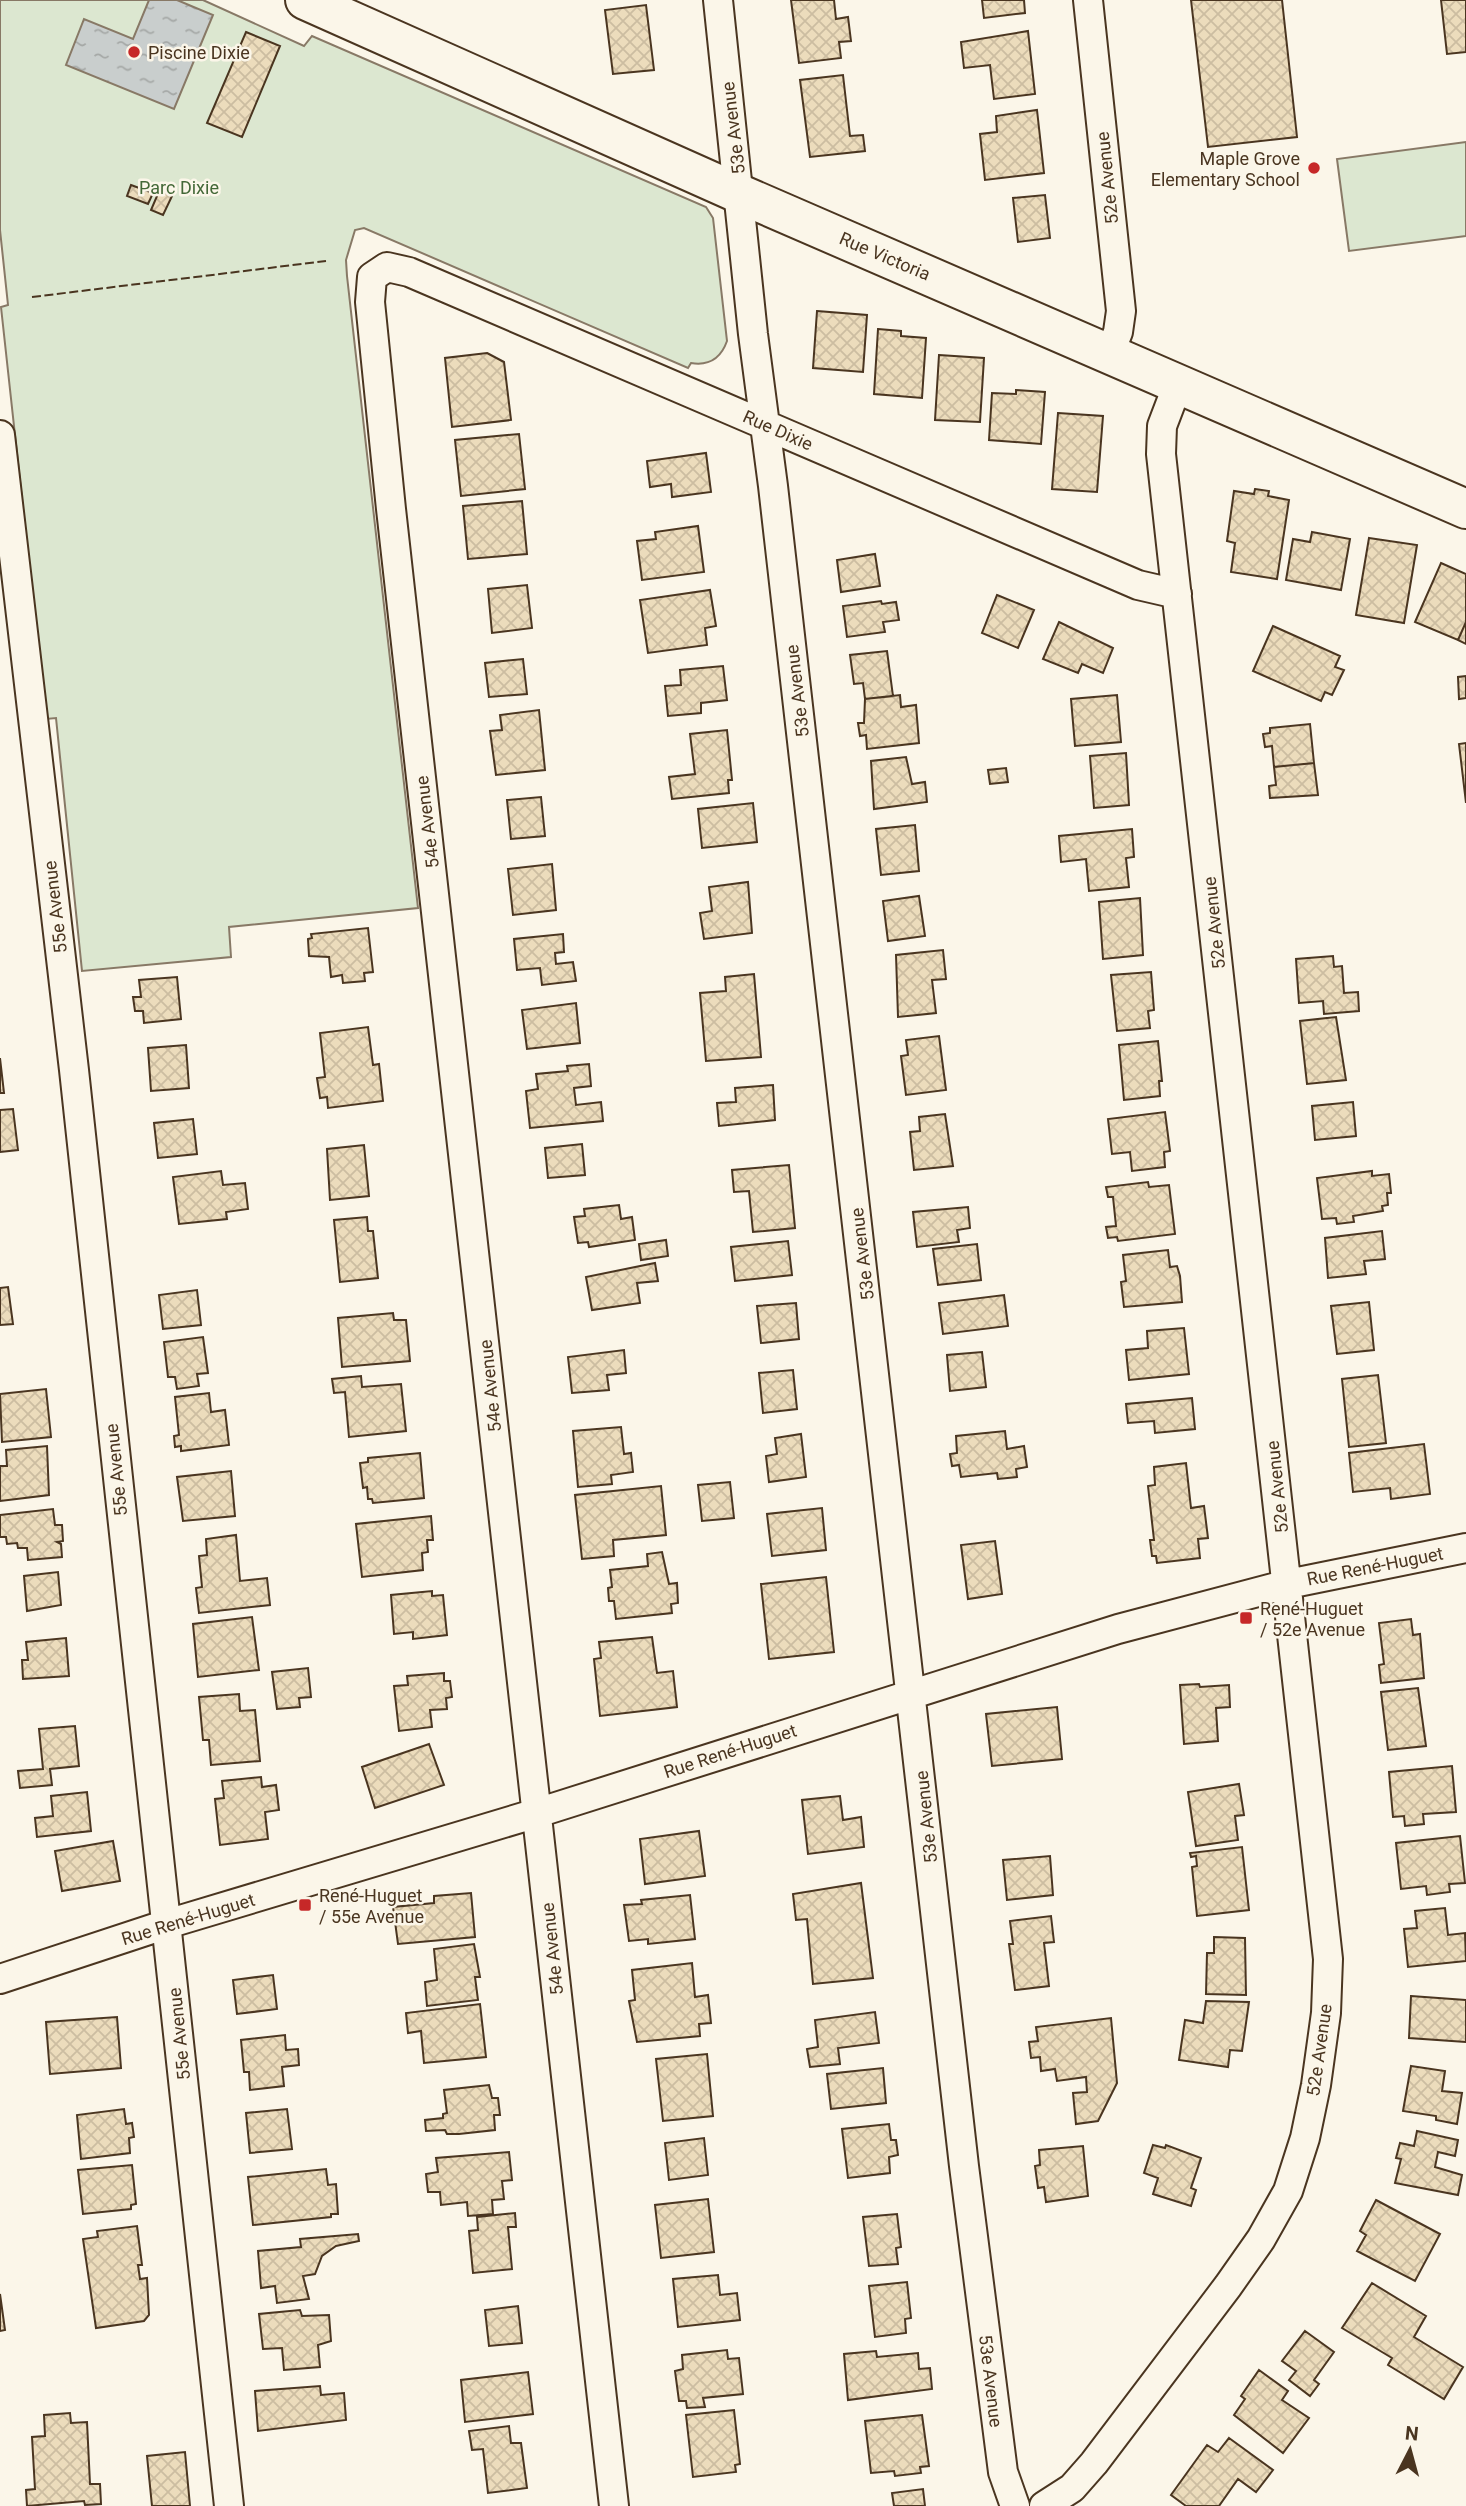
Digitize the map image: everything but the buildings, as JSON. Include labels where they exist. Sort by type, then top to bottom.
[{"type":"main road","name":"Rue Victoria","points":[[315,2],[740,194],[1466,509]]},
{"type":"street","name":"53e Avenue","points":[[718,0],[764,424],[1001,2458],[1016,2506]]},
{"type":"street","name":"52e Avenue","points":[[1087,0],[1121,311],[1109,355]]},
{"type":"street","name":"Rue Dixie","points":[[380,269],[396,268],[409,272],[1138,585],[1177,594]]},
{"type":"street","name":"54e Avenue","points":[[380,269],[370,285],[372,323],[614,2506]]},
{"type":"street","name":"52e Avenue","points":[[1044,2506],[1072,2488],[1094,2463],[1261,2239],[1288,2191],[1305,2138],[1326,2013],[1328,1959],[1161,443],[1165,414],[1178,384]]},
{"type":"street","name":"55e Avenue","points":[[0,435],[74,1070],[229,2506]]},
{"type":"street","name":"Rue René-Huguet","points":[[0,1979],[167,1924],[537,1813],[1118,1629],[1288,1584],[1466,1548]]},
{"type":"green space","name":"Parc Dixie","points":[[0,0],[203,0],[304,46],[312,36],[706,207],[713,218],[727,341],[714,360],[691,363],[688,368],[364,228],[355,230],[346,260],[347,276],[418,908],[229,927],[231,957],[82,971],[56,718],[46,719],[1,307],[8,305],[0,230]]},
{"type":"green space","points":[[1466,142],[1466,236],[1349,251],[1337,159]]},
{"type":"water","name":"Piscine Dixie","points":[[149,0],[177,0],[213,15],[174,109],[66,65],[84,19],[133,39]]},
{"type":"fence","points":[[32,297],[326,261]]},
{"type":"place","name":"Piscine Dixie","points":[[134,52]]},
{"type":"place","name":"Maple Grove Elementary School","points":[[1314,168]]},
{"type":"place","name":"René-Huguet / 52e Avenue","points":[[1246,1618]]},
{"type":"place","name":"René-Huguet / 55e Avenue","points":[[305,1905]]}]
